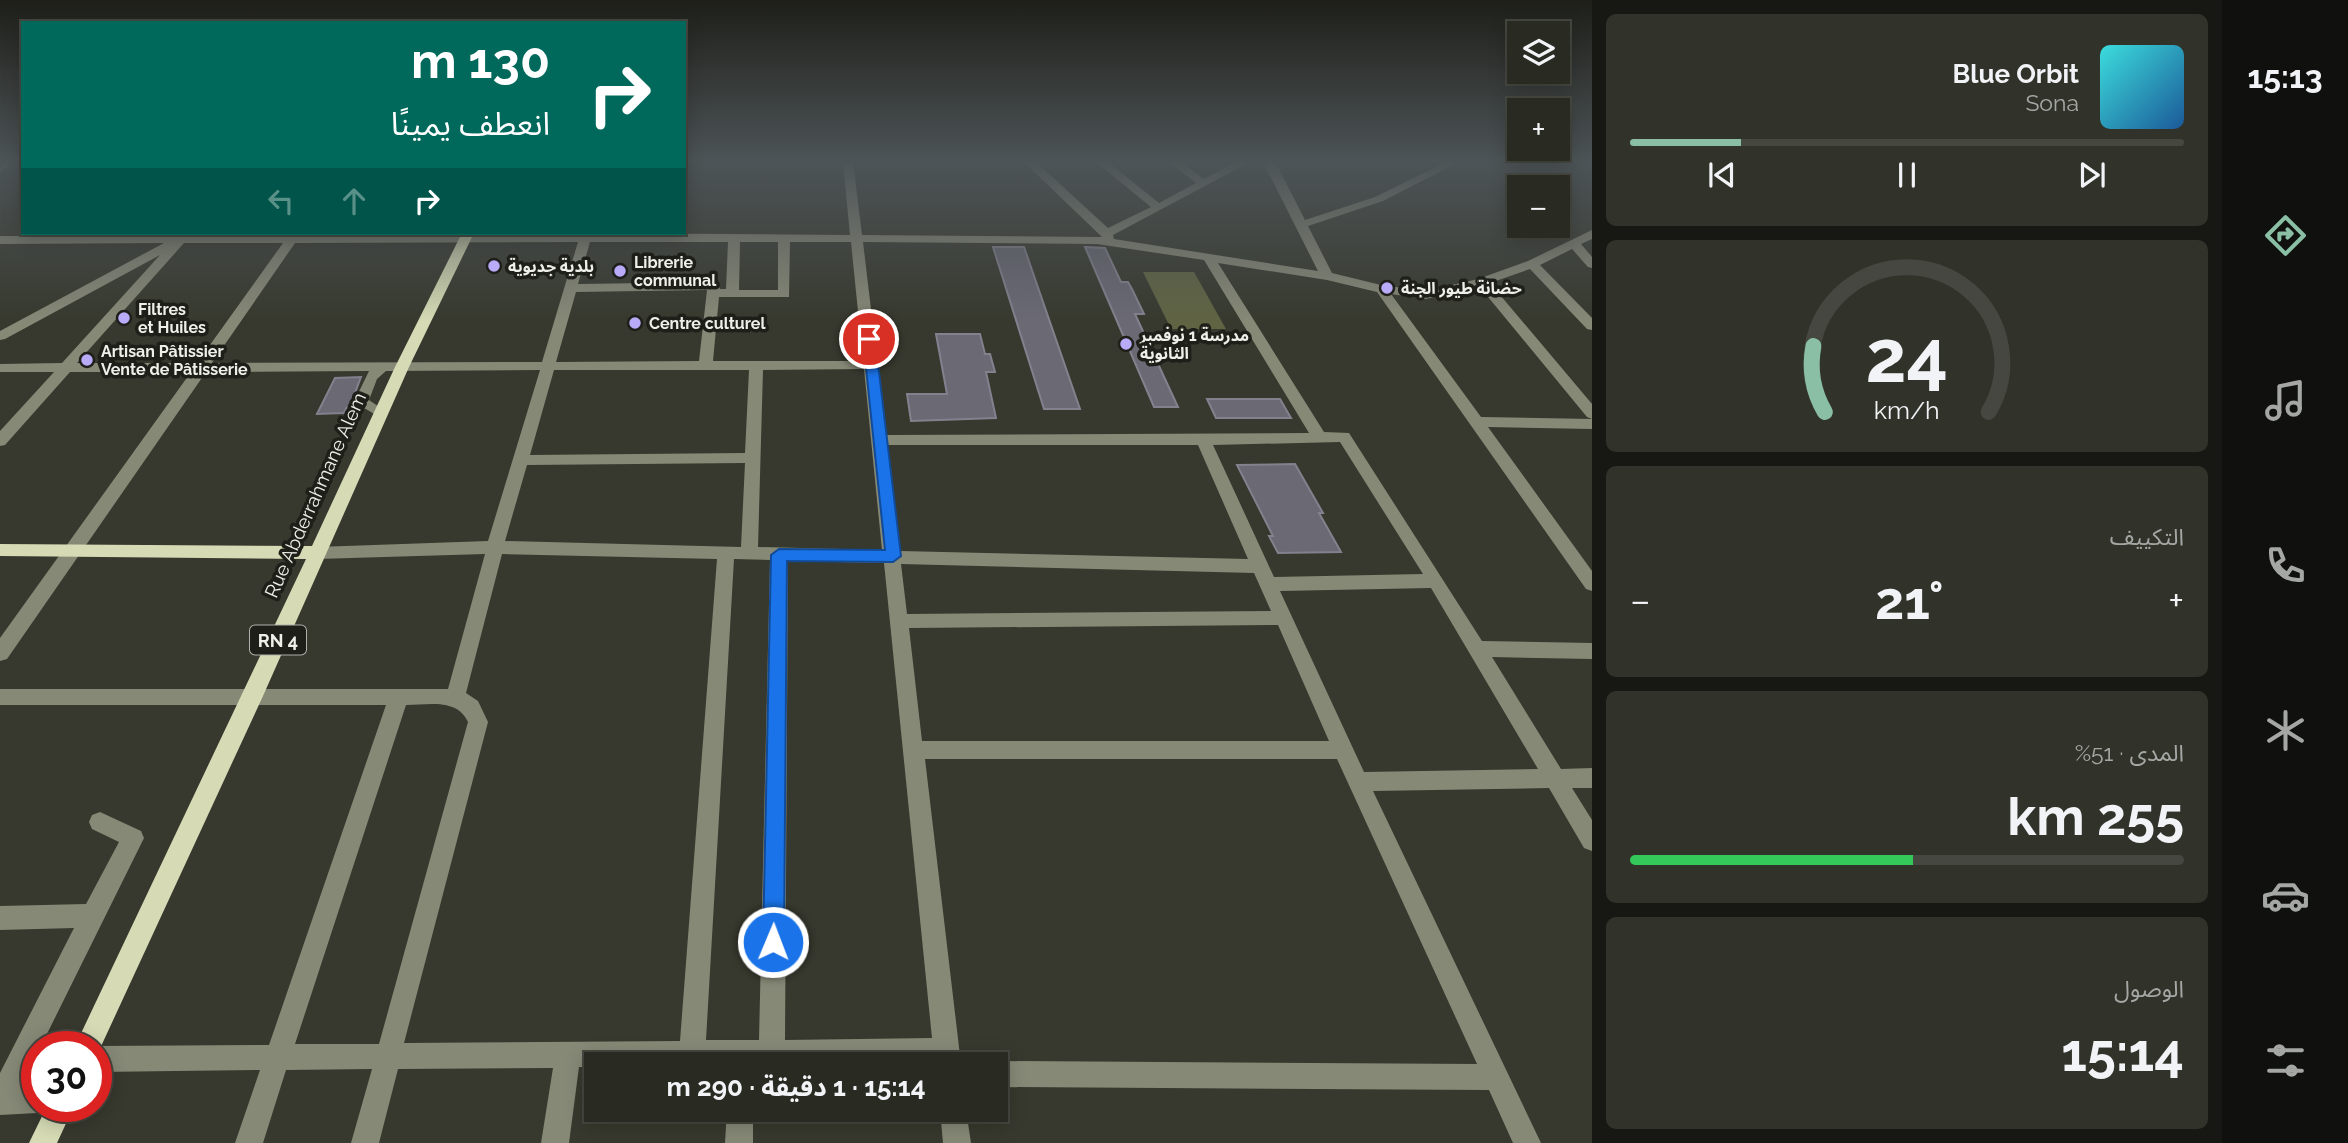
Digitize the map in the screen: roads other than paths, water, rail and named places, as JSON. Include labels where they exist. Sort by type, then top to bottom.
[{"type":"main road","name":"Rue Abderrahmane Alem","points":[[95,1031],[253,696],[402,367],[466,236]]},
{"type":"main road","points":[[0,550],[317,553]]},
{"type":"main road","points":[[43,1143],[53,1122]]},
{"type":"street","points":[[854,215],[946,1052]]},
{"type":"street","points":[[1084,215],[1108,238]]},
{"type":"street","points":[[1108,238],[1145,215]]},
{"type":"street","points":[[1296,215],[1327,275]]},
{"type":"street","points":[[1300,224],[1334,215]]},
{"type":"street","points":[[0,240],[185,236],[1108,238],[1327,275],[1381,289],[1426,295],[1482,282],[1532,264],[1592,234]]},
{"type":"street","points":[[0,336],[185,236]]},
{"type":"street","points":[[0,441],[185,236]]},
{"type":"street","points":[[0,653],[294,236]]},
{"type":"street","points":[[455,697],[495,547],[586,236]]},
{"type":"street","points":[[713,293],[784,294],[784,238]]},
{"type":"street","points":[[732,293],[734,239]]},
{"type":"street","points":[[1573,243],[1592,264]]},
{"type":"street","points":[[1208,257],[1319,438]]},
{"type":"street","points":[[1532,264],[1592,326]]},
{"type":"street","points":[[1482,282],[1592,414]]},
{"type":"street","points":[[571,288],[714,286],[706,365]]},
{"type":"street","points":[[1381,289],[1592,584]]},
{"type":"street","points":[[748,555],[756,365]]},
{"type":"street","points":[[0,368],[872,365]]},
{"type":"street","points":[[381,413],[361,402],[371,377],[382,367]]},
{"type":"street","points":[[1474,422],[1592,424]]},
{"type":"street","points":[[880,440],[1344,437],[1436,581],[1592,840]]},
{"type":"street","points":[[1203,440],[1343,750],[1527,1143]]},
{"type":"street","points":[[522,460],[752,458]]},
{"type":"street","points":[[317,553],[495,547],[748,555],[893,556],[1436,581]]},
{"type":"street","points":[[692,1052],[726,554]]},
{"type":"street","points":[[772,1052],[779,555]]},
{"type":"street","points":[[900,621],[1284,618]]},
{"type":"street","points":[[1477,649],[1592,651]]},
{"type":"street","points":[[0,697],[455,697],[471,707],[478,722],[365,1143]]},
{"type":"street","points":[[249,1143],[398,697]]},
{"type":"street","points":[[912,750],[1343,750]]},
{"type":"street","points":[[1358,782],[1592,778]]},
{"type":"street","points":[[21,1101],[0,1102],[133,838],[100,822]]},
{"type":"street","points":[[0,918],[93,916]]},
{"type":"street","points":[[555,1143],[568,1054]]},
{"type":"street","points":[[112,1059],[584,1054]]},
{"type":"street","points":[[1008,1073],[1494,1077]]},
{"type":"street","points":[[739,1143],[740,1122]]},
{"type":"street","points":[[954,1122],[957,1143]]},
{"type":"place","name":"بلدية جديوية","points":[[494,266]]},
{"type":"place","name":"Librerie communal","points":[[620,271]]},
{"type":"place","name":"حضانة طيور الجنة","points":[[1387,288]]},
{"type":"place","name":"Filtres et Huiles","points":[[124,318]]},
{"type":"place","name":"Centre culturel","points":[[635,323]]},
{"type":"place","name":"مدرسة 1 نوفمبر الثانوية","points":[[1126,344]]},
{"type":"place","name":"Artisan Pâtissier Vente de Pâtisserie","points":[[87,360]]}]
